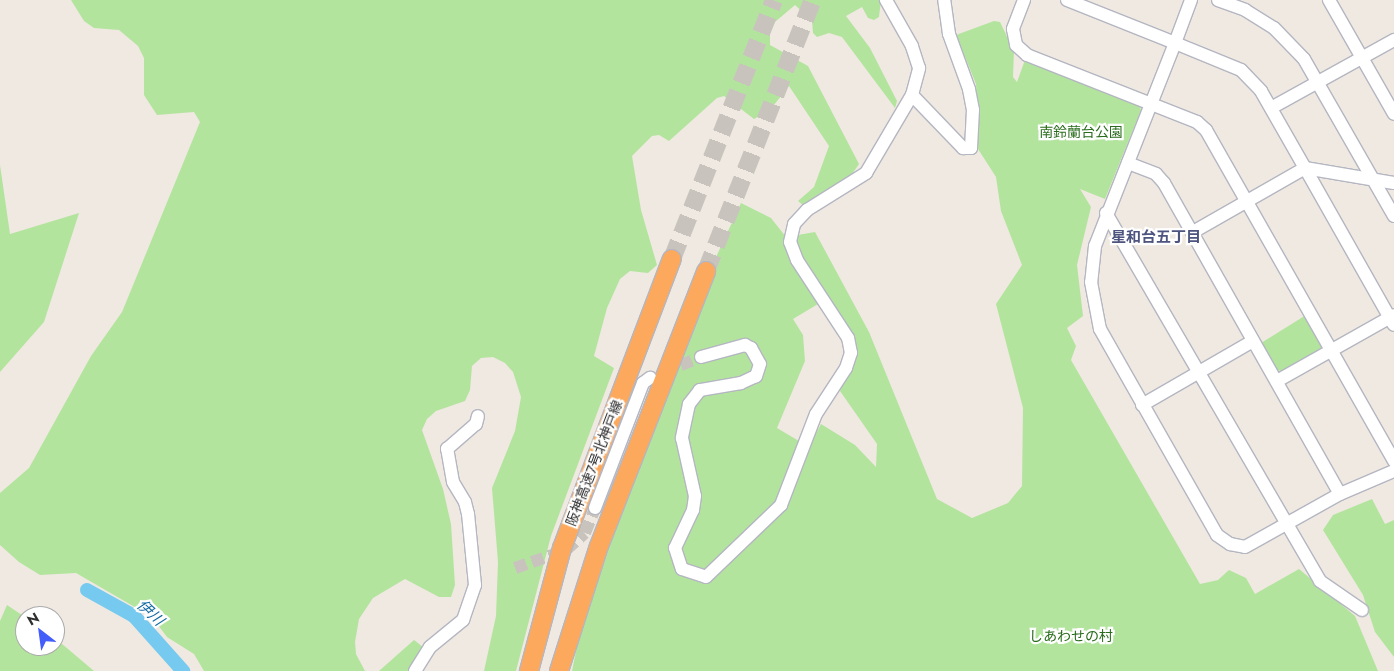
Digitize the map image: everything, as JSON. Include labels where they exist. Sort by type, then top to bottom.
[{"type":"highway","name":"阪神高速7号北神戸線","points":[[529,671],[562,548],[672,259]]},
{"type":"highway","points":[[559,671],[596,554],[706,271]]},
{"type":"street","points":[[701,358],[746,346],[757,356],[760,368],[756,376],[741,383],[700,390],[689,404],[682,438],[695,496],[693,510],[675,548],[682,569],[706,576],[781,505],[816,414],[846,368],[851,353],[848,338],[797,260],[790,242],[794,224],[807,210],[866,173],[912,95],[918,68],[912,46],[886,0]]},
{"type":"street","points":[[912,95],[963,148],[970,148],[973,110],[969,89],[949,34],[944,0]]},
{"type":"street","points":[[1024,0],[1013,29],[1016,45],[1027,55],[1197,122],[1206,130],[1394,461]]},
{"type":"street","points":[[1067,0],[1241,70],[1261,91],[1393,319],[1330,350],[1277,381]]},
{"type":"street","points":[[1191,0],[1152,105],[1106,213],[1095,246],[1090,282],[1094,310],[1100,329],[1217,535],[1230,544],[1245,547],[1287,526],[1340,494],[1394,472]]},
{"type":"street","points":[[1218,0],[1247,5],[1290,42],[1317,82],[1394,216]]},
{"type":"street","points":[[1329,0],[1392,107]]},
{"type":"street","points":[[1271,108],[1394,40]]},
{"type":"street","points":[[1128,163],[1156,174],[1193,232],[1340,494]]},
{"type":"street","points":[[1193,232],[1305,168],[1394,183]]},
{"type":"street","points":[[1106,213],[1320,582],[1362,610]]},
{"type":"street","points":[[1142,405],[1253,341]]},
{"type":"street","points":[[595,508],[643,383],[650,378]]},
{"type":"street","points":[[415,671],[430,647],[463,620],[476,585],[468,514],[465,502],[453,482],[447,449],[476,424],[478,416]]},
{"type":"green space","points":[[71,0],[881,0],[879,17],[874,20],[868,18],[862,7],[846,16],[870,48],[897,101],[895,108],[842,37],[829,33],[817,37],[813,33],[812,21],[795,5],[775,22],[770,33],[770,45],[808,66],[859,164],[850,177],[804,206],[798,201],[814,187],[829,146],[789,86],[770,110],[754,119],[724,96],[717,98],[669,141],[659,135],[652,136],[632,156],[641,210],[657,265],[648,273],[630,271],[620,279],[607,308],[594,356],[614,368],[551,536],[516,671],[484,671],[496,616],[498,562],[492,488],[515,431],[521,397],[513,372],[505,363],[493,357],[481,358],[472,366],[470,390],[465,401],[436,411],[427,419],[422,430],[443,489],[451,524],[455,585],[451,597],[439,597],[405,579],[373,598],[359,619],[355,642],[356,654],[365,671],[204,671],[194,654],[167,637],[152,617],[76,573],[40,575],[19,562],[0,545],[0,493],[29,468],[91,356],[122,312],[200,122],[194,112],[157,115],[144,95],[144,58],[138,46],[119,30],[94,28],[84,21]]},
{"type":"green space","points":[[994,21],[1000,22],[1014,51],[1013,77],[1017,82],[1025,60],[1139,104],[1141,110],[1105,199],[1080,189],[1091,207],[1077,265],[1083,316],[1067,328],[1076,346],[1071,360],[1200,584],[1218,580],[1229,570],[1246,578],[1255,594],[1299,569],[1355,616],[1378,671],[572,671],[578,641],[620,515],[711,268],[741,203],[771,218],[786,237],[815,232],[869,332],[937,499],[972,518],[1008,503],[1022,486],[1023,408],[996,304],[1022,265],[1001,211],[996,177],[978,149],[976,84],[956,35]],"holes":[[[818,304],[853,351],[840,391],[877,444],[876,467],[855,445],[821,424],[809,447],[777,428],[805,361],[803,335],[793,319]]]},
{"type":"green space","points":[[0,165],[10,234],[79,213],[44,322],[0,372]]},
{"type":"green space","points":[[1306,315],[1322,344],[1321,349],[1282,372],[1276,369],[1261,343]]},
{"type":"green space","points":[[1372,499],[1385,524],[1394,520],[1394,657],[1375,632],[1363,595],[1323,530],[1333,515]]},
{"type":"green space","points":[[7,605],[15,610],[15,656],[65,656],[65,646],[94,671],[0,671],[0,621]]},
{"type":"green space","points":[[414,640],[423,647],[410,671],[379,671]]},
{"type":"waterway","name":"伊川","points":[[87,590],[134,616],[183,671]]},
{"type":"tunnel","points":[[672,259],[774,0]]},
{"type":"tunnel","points":[[706,271],[813,0]]},
{"type":"tunnel","points":[[664,372],[701,357]]},
{"type":"tunnel","points":[[515,568],[566,550],[585,533],[595,508]]},
{"type":"district","name":"星和台五丁目","points":[[1156,238]]},
{"type":"park label","name":"南鈴蘭台公園","points":[[1081,132]]},
{"type":"park label","name":"しあわせの村","points":[[1071,636]]}]
